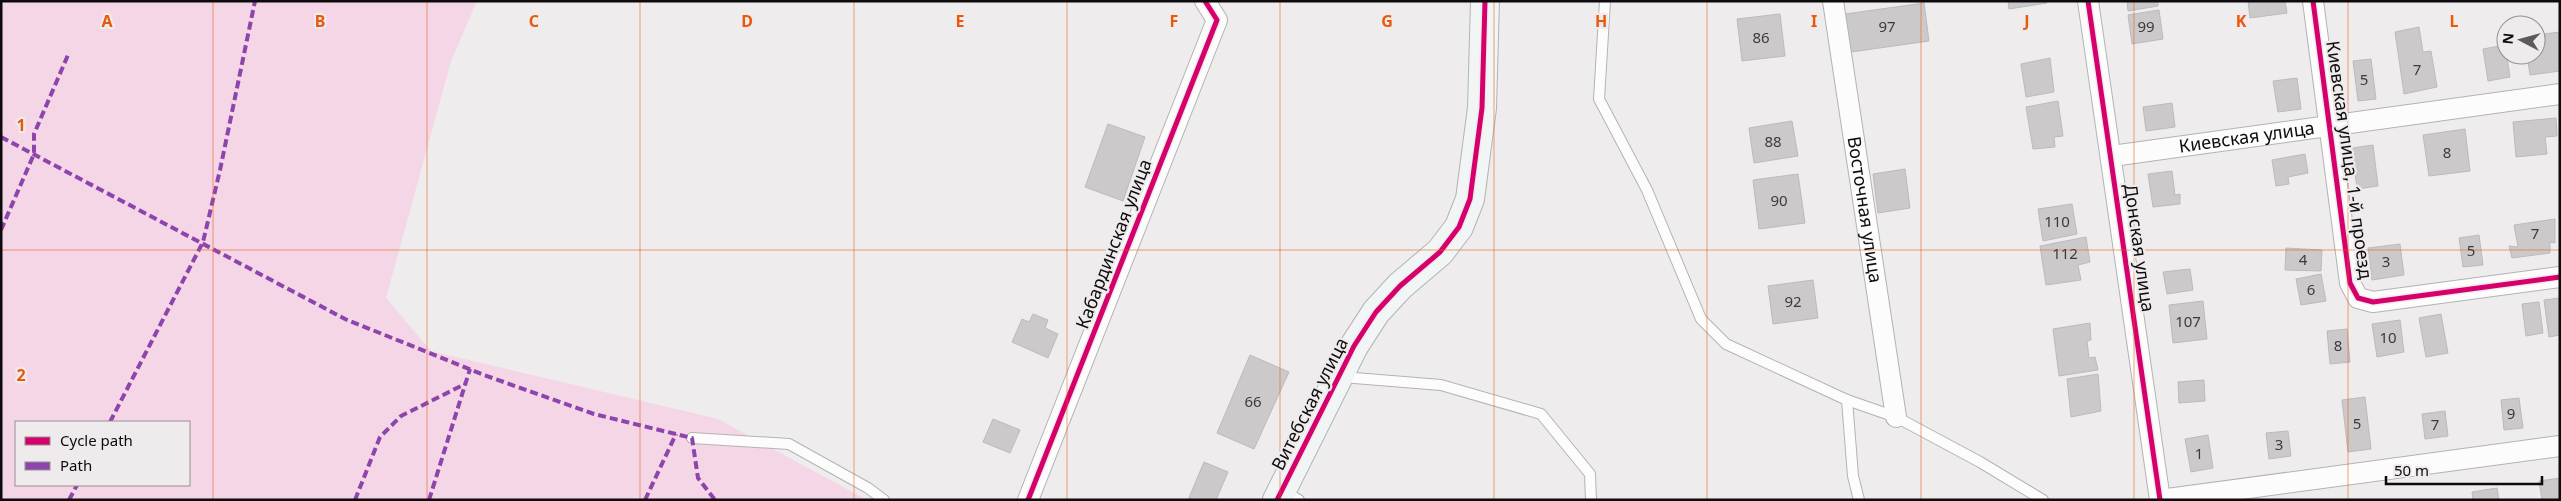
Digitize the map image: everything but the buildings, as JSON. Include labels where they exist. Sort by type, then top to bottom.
[{"type":"street","name":"Кабардинская улица","points":[[1028,500],[1217,20],[1205,1]]},
{"type":"street","name":"Витебская улица","points":[[1286,497],[1338,377],[1354,346],[1376,312],[1400,286],[1440,252],[1459,227],[1467,206],[1482,108],[1484,1]]},
{"type":"street","name":"Восточная улица","points":[[1833,1],[1896,417]]},
{"type":"street","name":"Донская улица","points":[[2088,1],[2112,156],[2159,500]]},
{"type":"street","name":"Киевская улица, 1-й проезд","points":[[2313,1],[2350,283],[2358,298],[2373,302],[2560,277]]},
{"type":"street","name":"Киевская улица","points":[[2112,156],[2560,94]]},
{"type":"street","points":[[2159,500],[2560,446]]},
{"type":"lane","points":[[1605,1],[1599,99],[1647,190],[1700,319],[1726,344],[1847,400],[1896,417],[1980,462],[2043,500]]},
{"type":"lane","points":[[1338,377],[1441,385],[1540,414],[1590,474],[1591,500]]},
{"type":"lane","points":[[1847,400],[1852,476],[1859,500]]},
{"type":"lane","points":[[692,438],[789,444],[868,488],[884,500]]},
{"type":"shaded area","points":[[1,1],[477,1],[451,61],[386,298],[431,351],[718,419],[867,500],[1,500]]},
{"type":"marked path","points":[[111,421],[203,242],[255,1]]},
{"type":"marked path","points":[[1,230],[34,154],[34,134],[68,55]]},
{"type":"marked path","points":[[1,137],[345,319],[484,375],[594,414],[692,438],[698,478],[715,500]]},
{"type":"marked path","points":[[429,500],[470,369]]},
{"type":"marked path","points":[[355,500],[380,437],[401,416],[465,384]]},
{"type":"marked path","points":[[645,500],[676,434]]},
{"type":"marked path","points":[[69,500],[76,486]]},
{"type":"cycle path","points":[[1028,500],[1217,20],[1205,1]]},
{"type":"cycle path","points":[[1277,500],[1354,346],[1376,312],[1400,286],[1440,252],[1459,227],[1470,199],[1482,108],[1485,1]]},
{"type":"cycle path","points":[[2088,1],[2160,500]]},
{"type":"cycle path","points":[[2313,1],[2350,283],[2358,298],[2373,302],[2560,277]]}]
